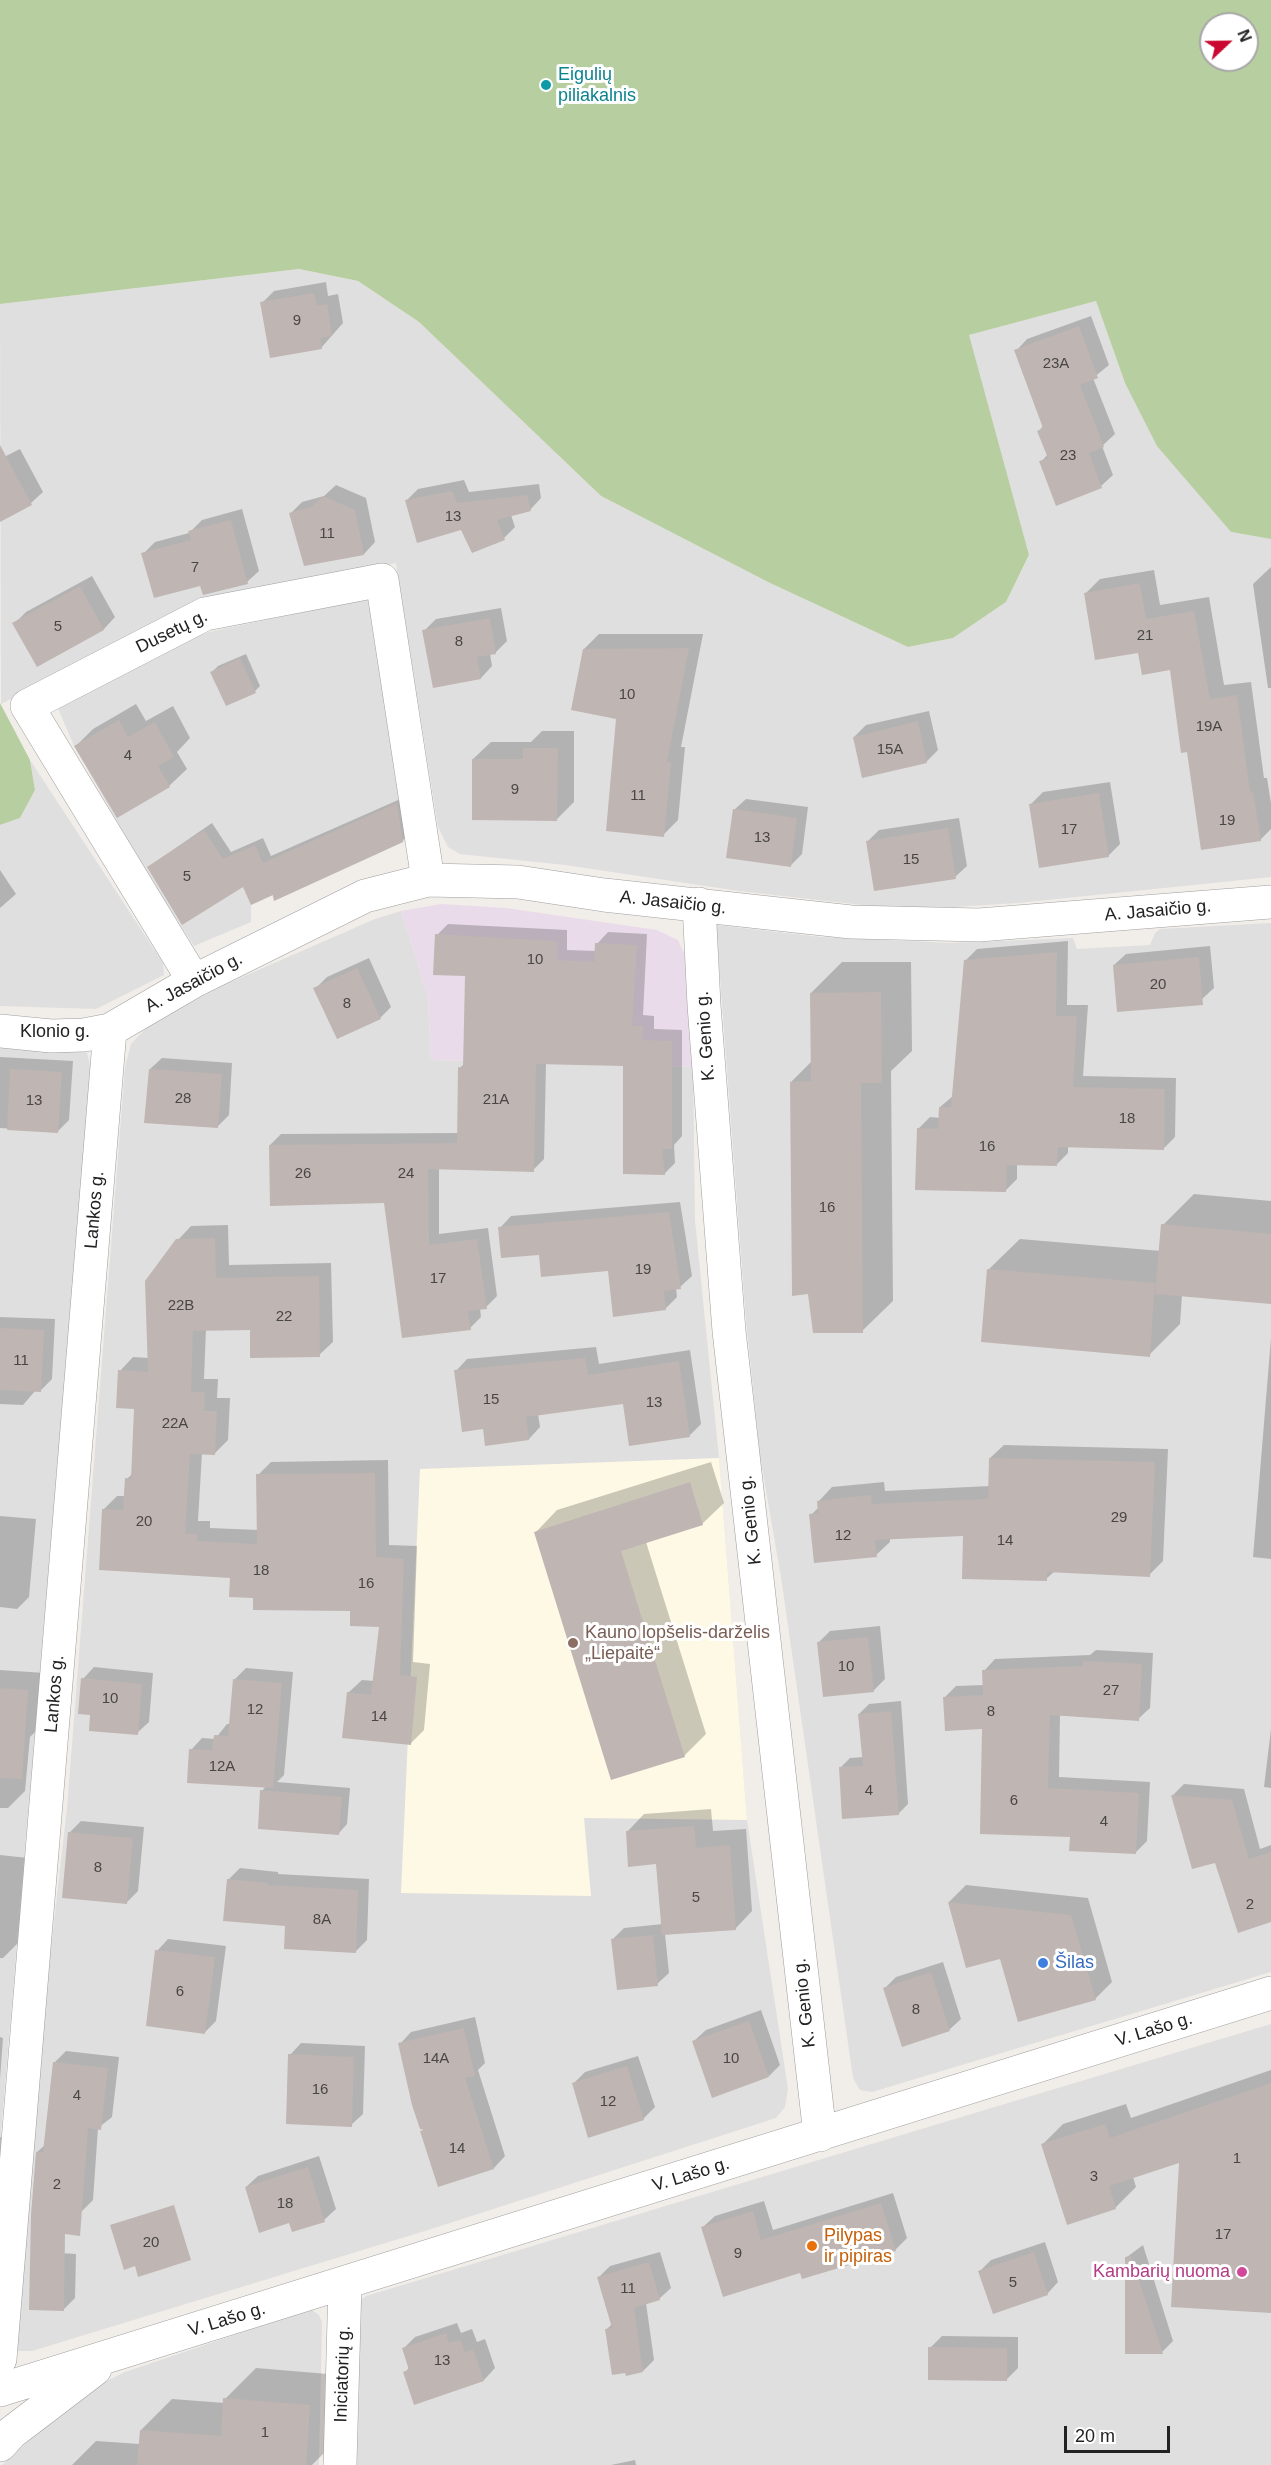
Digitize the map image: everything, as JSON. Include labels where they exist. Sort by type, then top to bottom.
[{"type":"street","name":"Dusetų g.","points":[[194,981],[27,706],[205,614],[382,580],[428,880]]},
{"type":"street","name":"A. Jasaičio g.","points":[[111,1030],[194,981],[365,896],[428,880],[518,882],[604,895],[851,922],[979,925],[1271,902]]},
{"type":"street","name":"K. Genio g.","points":[[699,904],[704,1005],[729,1331],[820,2135]]},
{"type":"street","name":"Klonio g.","points":[[0,1031],[51,1036],[84,1035],[111,1030]]},
{"type":"street","name":"Lankos g.","points":[[0,2359],[111,1030]]},
{"type":"street","name":"V. Lašo g.","points":[[0,2390],[1271,1994]]},
{"type":"street","name":"Iniciatorių g.","points":[[340,2465],[345,2283]]},
{"type":"street","name":"V. Lašo g.","points":[[4,2431],[110,2357]]},
{"type":"shaded area","points":[[299,269],[358,281],[419,322],[601,496],[770,583],[908,647],[953,638],[1006,602],[1029,556],[968,335],[1096,301],[1125,383],[1231,532],[1271,539],[1271,877],[1018,903],[906,910],[739,891],[565,865],[460,854],[448,847],[438,827],[396,563],[185,611],[1,704],[0,304]]},
{"type":"shaded area","points":[[366,599],[374,602],[408,840],[274,901],[272,895],[251,905],[251,922],[194,946],[144,869],[74,746],[57,706],[177,642],[213,631]]},
{"type":"shaded area","points":[[30,760],[163,963],[164,975],[96,1009],[0,1006],[0,825],[20,818],[35,790]]},
{"type":"shaded area","points":[[441,904],[506,908],[657,930],[678,940],[687,960],[693,1067],[431,1060],[428,997],[401,911]]},
{"type":"shaded area","points":[[401,911],[428,997],[431,1060],[693,1067],[695,1221],[719,1458],[747,1820],[788,2089],[785,2107],[776,2118],[428,2230],[32,2351],[18,2351],[12,2346],[28,2148],[67,1808],[125,1067],[131,1044],[150,1024],[224,985],[375,919]]},
{"type":"shaded area","points":[[1271,923],[1271,1972],[872,2092],[860,2090],[853,2078],[781,1577],[760,1456],[746,1320],[716,925],[821,937],[953,943],[1073,938],[1077,949],[1150,945],[1155,933],[1160,929]]},
{"type":"shaded area","points":[[0,1045],[81,1046],[87,1053],[91,1069],[0,2144]]},
{"type":"shaded area","name":"Kauno lopšelis-darželis „Liepaitė“","points":[[719,1458],[747,1820],[584,1818],[591,1896],[401,1893],[420,1469]]},
{"type":"shaded area","points":[[1271,2024],[1271,2465],[357,2465],[358,2312],[359,2302],[366,2296]]},
{"type":"shaded area","points":[[311,2309],[319,2315],[322,2322],[319,2465],[2,2465],[80,2394],[125,2372]]},
{"type":"green space","points":[[0,0],[1271,0],[1271,539],[1231,532],[1157,446],[1125,383],[1096,301],[969,335],[1029,555],[1006,602],[953,638],[908,647],[770,583],[601,496],[419,322],[358,281],[299,269],[0,304]]},
{"type":"green space","points":[[0,703],[30,760],[35,790],[20,818],[0,825]]},
{"type":"building","points":[[314,293],[317,306],[327,304],[332,336],[320,338],[322,349],[270,358],[260,302]]},
{"type":"building","points":[[1079,326],[1098,378],[1080,385],[1104,447],[1089,453],[1102,488],[1056,506],[1039,461],[1048,458],[1037,431],[1043,428],[1014,350]]},
{"type":"building","points":[[0,445],[32,505],[0,522]]},
{"type":"building","points":[[452,491],[457,503],[527,495],[531,511],[497,520],[505,540],[472,553],[461,530],[417,543],[405,500]]},
{"type":"building","points":[[323,496],[355,510],[364,555],[304,566],[289,513],[311,507]]},
{"type":"building","points":[[231,520],[248,584],[203,595],[200,586],[154,598],[141,553],[191,540],[188,531]]},
{"type":"building","points":[[1140,583],[1146,619],[1194,611],[1210,699],[1237,695],[1250,792],[1253,791],[1261,841],[1201,850],[1187,752],[1181,753],[1170,670],[1142,675],[1138,653],[1095,660],[1084,593]]},
{"type":"building","points":[[80,586],[104,630],[37,667],[12,623]]},
{"type":"building","points":[[490,618],[496,654],[477,657],[481,679],[433,688],[422,630]]},
{"type":"building","points":[[689,648],[667,762],[671,762],[664,837],[606,831],[616,719],[571,710],[583,649]]},
{"type":"building","points":[[240,658],[256,693],[226,706],[210,672]]},
{"type":"building","points":[[119,720],[128,737],[155,722],[174,757],[158,766],[170,787],[117,818],[74,746]]},
{"type":"building","points":[[918,721],[927,763],[862,778],[853,737]]},
{"type":"building","points":[[523,748],[558,748],[557,821],[472,820],[472,759],[523,759]]},
{"type":"building","points":[[1099,793],[1109,857],[1039,868],[1029,804]]},
{"type":"building","points":[[397,803],[403,842],[274,901],[273,895],[251,905],[243,887],[182,925],[147,867],[204,830],[223,859],[255,845],[263,863]]},
{"type":"building","points":[[733,809],[797,818],[791,867],[726,858]]},
{"type":"building","points":[[948,828],[956,879],[874,891],[866,841]]},
{"type":"building","points":[[435,934],[557,941],[557,960],[594,962],[595,943],[637,945],[632,1026],[643,1026],[643,1040],[672,1041],[672,1149],[662,1149],[665,1175],[623,1174],[623,1066],[536,1064],[534,1172],[428,1169],[429,1245],[477,1239],[487,1309],[468,1311],[471,1330],[402,1338],[384,1203],[270,1206],[269,1145],[457,1143],[458,1067],[463,1068],[465,976],[433,975]]},
{"type":"building","points":[[1057,952],[1056,1016],[1077,1016],[1073,1087],[1165,1089],[1164,1150],[1058,1147],[1057,1166],[1007,1165],[1006,1192],[915,1190],[917,1128],[938,1129],[939,1107],[951,1107],[964,960]]},
{"type":"building","points":[[1199,957],[1203,1005],[1117,1012],[1113,965]]},
{"type":"building","points":[[357,968],[381,1019],[337,1039],[313,988]]},
{"type":"building","points":[[881,992],[882,1083],[861,1083],[863,1333],[813,1333],[808,1294],[792,1296],[790,1082],[811,1081],[810,993]]},
{"type":"building","points":[[10,1069],[62,1072],[58,1133],[7,1130]]},
{"type":"building","points":[[149,1069],[222,1074],[218,1128],[144,1123]]},
{"type":"building","points":[[669,1212],[681,1289],[664,1291],[666,1310],[613,1317],[608,1271],[541,1277],[539,1255],[501,1258],[498,1227]]},
{"type":"building","points":[[1161,1224],[1271,1234],[1271,1304],[1155,1294]]},
{"type":"building","points":[[215,1238],[216,1278],[319,1276],[320,1357],[250,1358],[250,1330],[193,1331],[191,1392],[205,1392],[204,1411],[217,1411],[215,1455],[190,1454],[185,1534],[197,1534],[197,1541],[257,1544],[256,1474],[375,1473],[376,1557],[404,1559],[400,1675],[417,1677],[411,1745],[342,1738],[347,1692],[371,1695],[379,1627],[350,1626],[350,1611],[253,1610],[253,1598],[229,1597],[230,1578],[99,1570],[102,1509],[123,1510],[125,1478],[131,1479],[134,1409],[116,1408],[118,1370],[148,1372],[145,1281],[176,1239]]},
{"type":"building","points":[[987,1269],[1155,1283],[1150,1357],[981,1342]]},
{"type":"building","points":[[0,1328],[44,1330],[41,1392],[0,1390]]},
{"type":"building","points":[[585,1358],[588,1375],[679,1361],[690,1437],[629,1446],[623,1404],[526,1417],[529,1440],[485,1446],[483,1429],[462,1432],[454,1370]]},
{"type":"building","points":[[989,1458],[1155,1462],[1150,1577],[1047,1572],[1047,1581],[962,1579],[963,1536],[875,1540],[877,1557],[814,1563],[809,1514],[818,1513],[817,1501],[871,1495],[872,1504],[988,1499]]},
{"type":"building","points":[[690,1482],[703,1525],[621,1551],[685,1757],[611,1780],[534,1532]]},
{"type":"building","points":[[868,1637],[874,1692],[823,1697],[817,1642]]},
{"type":"building","points":[[1083,1661],[1142,1664],[1139,1721],[1050,1715],[1048,1788],[1139,1793],[1136,1854],[1069,1851],[1070,1837],[980,1834],[982,1729],[945,1731],[943,1697],[983,1695],[982,1670],[1083,1666]]},
{"type":"building","points":[[81,1678],[142,1684],[138,1735],[89,1731],[90,1715],[78,1714]]},
{"type":"building","points":[[233,1679],[282,1683],[273,1788],[187,1783],[189,1749],[212,1750],[214,1735],[228,1736]]},
{"type":"building","points":[[0,1688],[28,1690],[22,1779],[0,1778]]},
{"type":"building","points":[[891,1711],[899,1815],[842,1819],[839,1767],[863,1766],[858,1714]]},
{"type":"building","points":[[260,1790],[342,1797],[339,1835],[258,1829]]},
{"type":"building","points":[[1171,1795],[1232,1800],[1249,1859],[1271,1852],[1271,1922],[1238,1933],[1215,1863],[1192,1869]]},
{"type":"building","points":[[694,1826],[696,1848],[730,1845],[736,1930],[662,1935],[656,1864],[628,1867],[626,1831]]},
{"type":"building","points":[[68,1832],[133,1838],[127,1904],[62,1898]]},
{"type":"building","points":[[227,1879],[268,1883],[267,1885],[358,1890],[356,1953],[284,1949],[285,1926],[223,1921]]},
{"type":"building","name":"Šilas","points":[[948,1902],[1071,1915],[1096,2000],[1018,2022],[1000,1959],[966,1968]]},
{"type":"building","points":[[653,1935],[658,1986],[617,1990],[611,1939]]},
{"type":"building","points":[[155,1950],[215,1957],[205,2034],[146,2026]]},
{"type":"building","points":[[931,1972],[950,2031],[902,2047],[883,1988]]},
{"type":"building","points":[[749,2021],[769,2077],[712,2098],[692,2041]]},
{"type":"building","points":[[464,2028],[475,2076],[465,2078],[494,2169],[438,2187],[420,2131],[425,2130],[420,2129],[412,2105],[398,2043]]},
{"type":"building","points":[[288,2054],[354,2057],[352,2127],[286,2124]]},
{"type":"building","points":[[53,2062],[108,2068],[101,2130],[88,2128],[80,2236],[65,2234],[64,2311],[29,2310],[31,2215],[36,2152],[43,2152]]},
{"type":"building","points":[[627,2066],[644,2120],[588,2138],[572,2083]]},
{"type":"building","points":[[1271,2083],[1271,2313],[1171,2307],[1179,2163],[1109,2186],[1116,2209],[1067,2225],[1041,2144],[1105,2124],[1110,2138]]},
{"type":"building","points":[[308,2167],[325,2222],[292,2232],[289,2223],[259,2233],[245,2187]]},
{"type":"building","points":[[881,2203],[896,2251],[802,2279],[800,2273],[723,2297],[701,2227],[753,2211],[761,2240]]},
{"type":"building","points":[[174,2205],[191,2260],[138,2277],[135,2266],[124,2270],[110,2225]]},
{"type":"building","points":[[1034,2252],[1048,2295],[993,2314],[978,2271]]},
{"type":"building","points":[[1131,2256],[1163,2354],[1125,2354],[1125,2257]]},
{"type":"building","points":[[649,2262],[660,2300],[634,2308],[643,2372],[626,2376],[625,2373],[612,2375],[605,2329],[612,2328],[597,2277]]},
{"type":"building","points":[[446,2333],[449,2343],[460,2340],[465,2352],[473,2349],[484,2381],[414,2405],[403,2372],[409,2370],[402,2348]]},
{"type":"building","points":[[928,2347],[1007,2348],[1007,2381],[928,2380]]},
{"type":"building","points":[[223,2398],[310,2405],[306,2465],[137,2465],[140,2430],[221,2436]]},
{"type":"place","name":"Eigulių piliakalnis","points":[[546,85]]},
{"type":"place","name":"Kauno lopšelis-darželis „Liepaitė“","points":[[573,1643]]},
{"type":"place","name":"Šilas","points":[[1043,1963]]},
{"type":"place","name":"Pilypas ir pipiras","points":[[812,2246]]},
{"type":"place","name":"Kambarių nuoma","points":[[1242,2272]]}]
